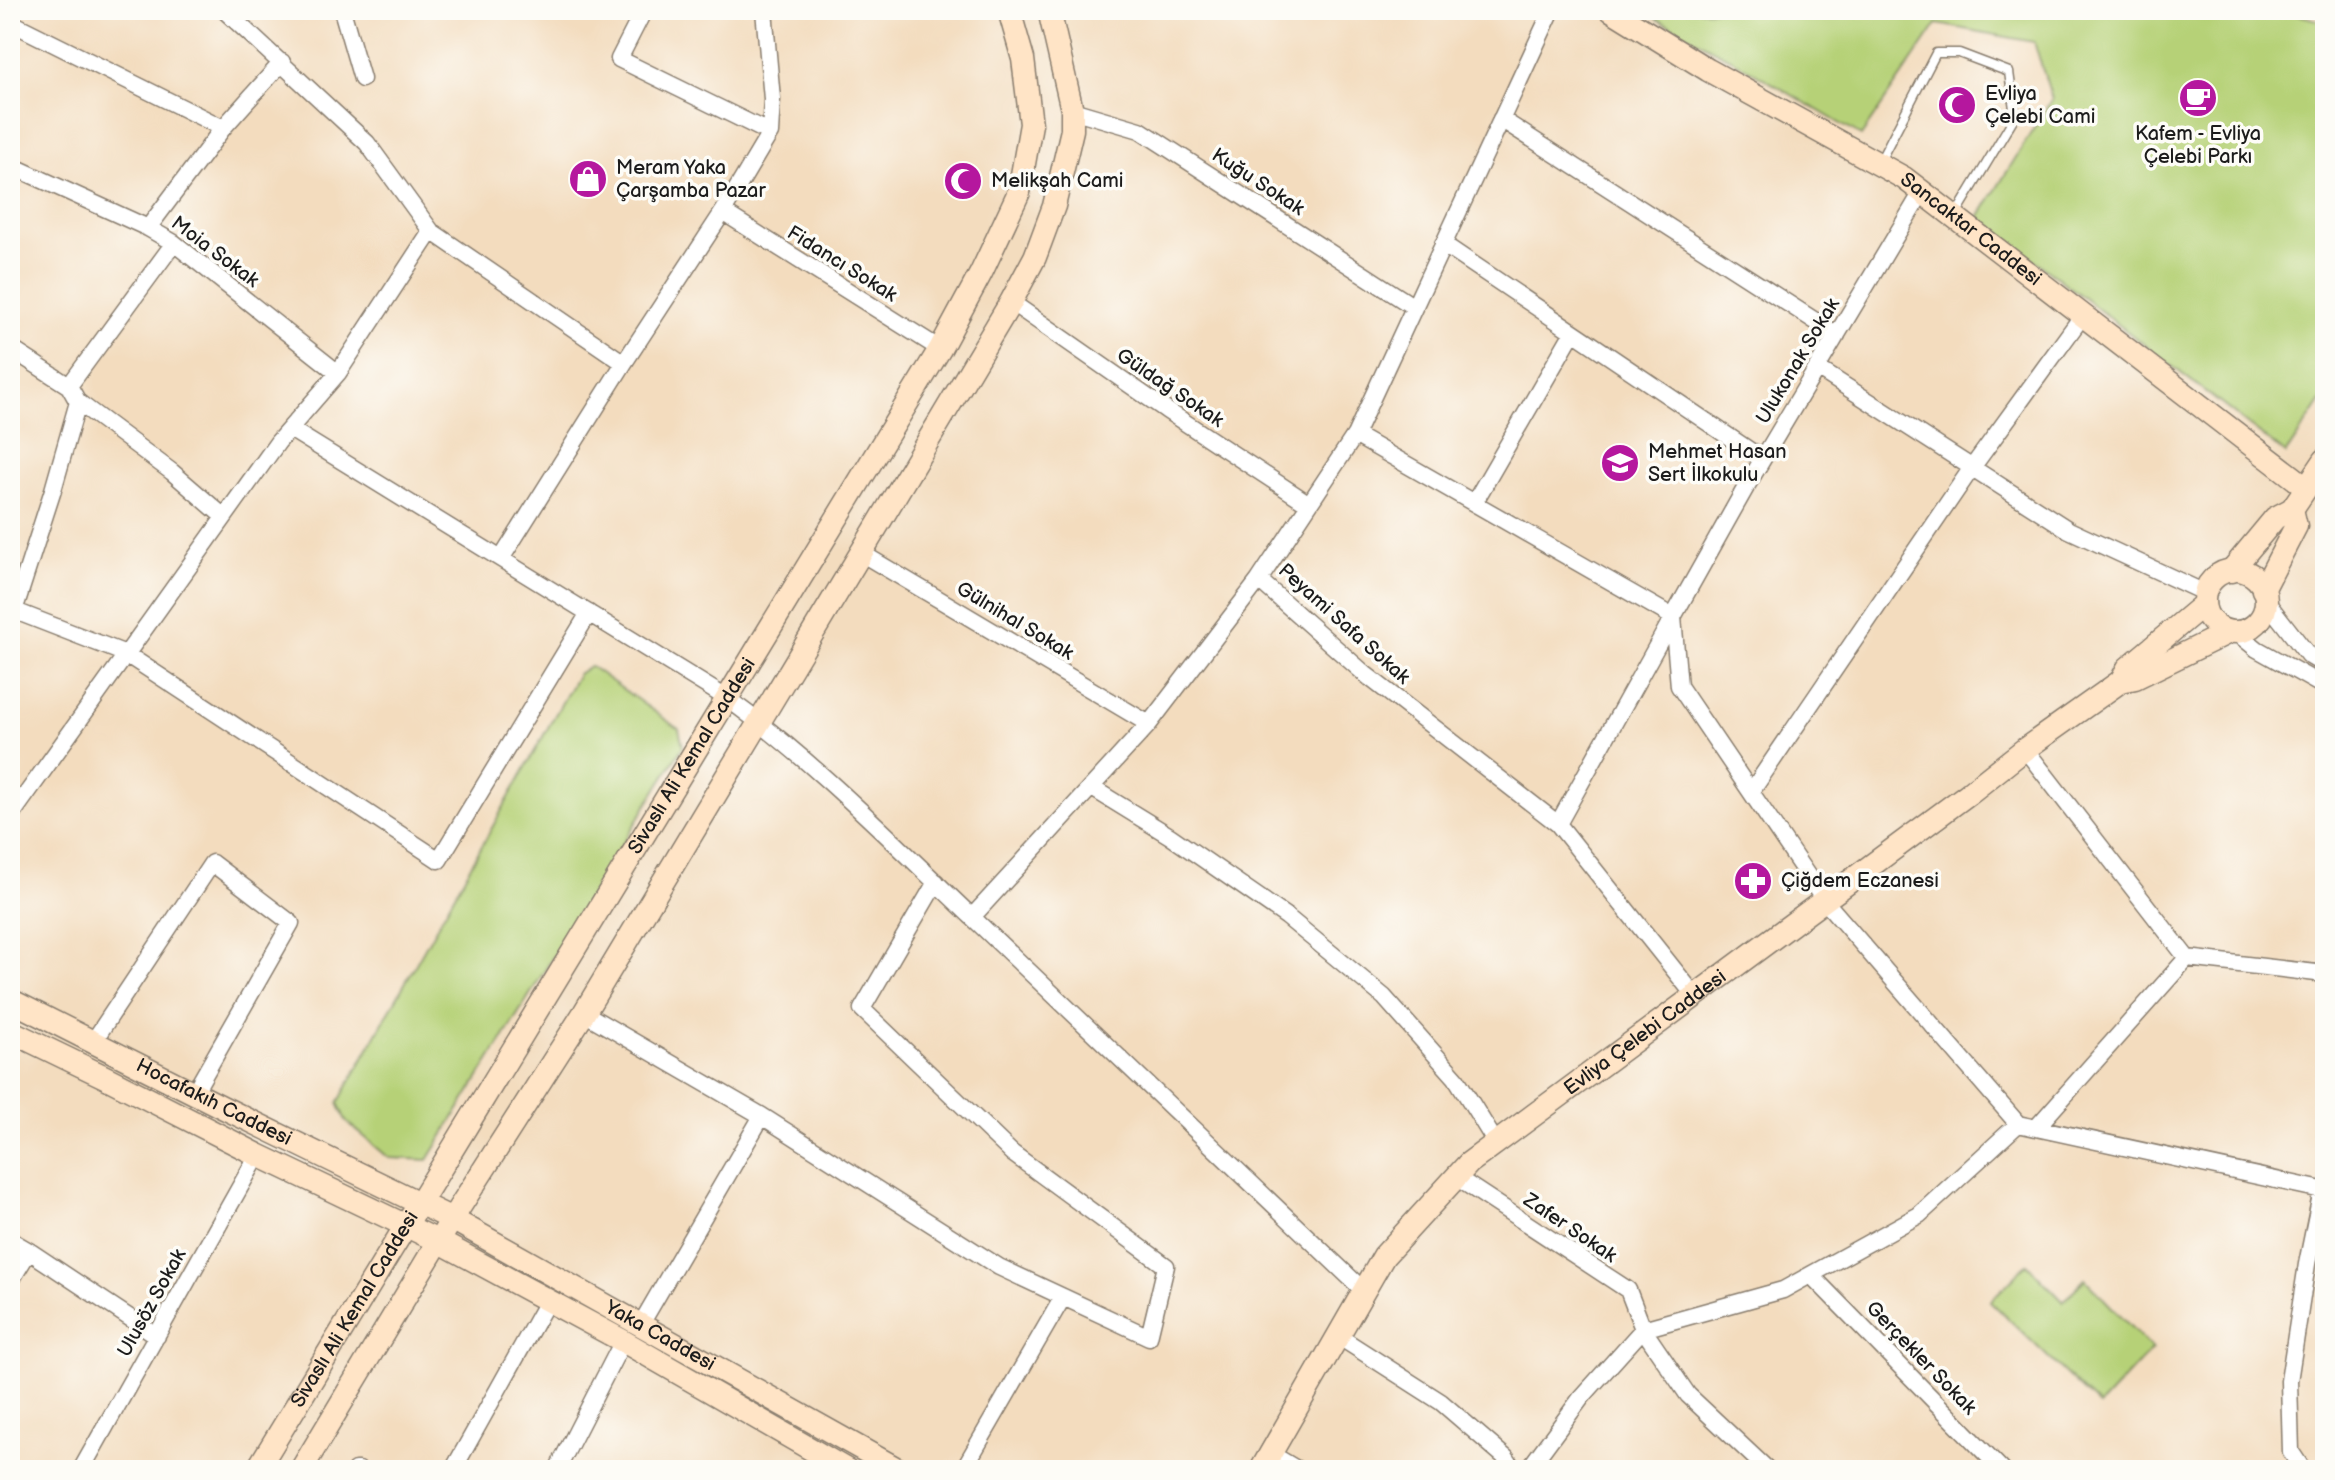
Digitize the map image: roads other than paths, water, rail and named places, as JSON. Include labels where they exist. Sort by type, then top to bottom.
[{"type":"street","points":[[224,10],[367,143],[431,231],[624,363]]},
{"type":"street","points":[[342,10],[362,79]]},
{"type":"street","points":[[644,10],[619,59],[770,133]]},
{"type":"street","points":[[501,559],[723,212],[770,133],[772,99],[764,10]]},
{"type":"street","name":"Sivaslı Ali Kemal Caddesi","points":[[257,1470],[940,349],[981,273],[1019,192],[1031,124],[1023,59],[1009,10]]},
{"type":"street","name":"Sivaslı Ali Kemal Caddesi","points":[[301,1470],[452,1219],[584,1013],[1011,302],[1035,257],[1054,206],[1072,130],[1072,110],[1049,10]]},
{"type":"street","name":"Peyami Safa Sokak","points":[[1552,10],[1355,435],[1259,580],[1365,674],[1558,824],[1695,996]]},
{"type":"street","name":"Sancaktar Caddesi","points":[[1611,10],[1708,70],[1904,178],[2306,487]]},
{"type":"street","points":[[10,22],[223,128]]},
{"type":"street","points":[[148,228],[223,128],[282,62]]},
{"type":"street","name":"Kuğu Sokak","points":[[1072,110],[1140,130],[1414,307]]},
{"type":"street","points":[[1501,119],[1837,335]]},
{"type":"street","name":"Moia Sokak","points":[[10,165],[174,243],[338,373]]},
{"type":"street","name":"Ulukonak Sokak","points":[[1558,824],[1762,459],[1922,192]]},
{"type":"street","name":"Fidancı Sokak","points":[[723,212],[940,349]]},
{"type":"street","points":[[10,817],[224,517],[290,429],[338,373],[431,231]]},
{"type":"street","points":[[69,386],[174,243]]},
{"type":"street","points":[[1443,244],[1762,459]]},
{"type":"street","name":"Güldağ Sokak","points":[[1011,302],[1166,410],[1309,504]]},
{"type":"street","points":[[1751,792],[1971,469],[2083,315]]},
{"type":"street","points":[[1474,503],[1573,332]]},
{"type":"street","points":[[10,348],[69,386],[78,402],[172,472],[224,517]]},
{"type":"street","points":[[1817,368],[2069,530],[2204,598]]},
{"type":"street","points":[[78,402],[53,490],[12,610],[126,654],[439,860],[589,613]]},
{"type":"street","points":[[290,429],[728,699],[758,721],[861,809],[1364,1291]]},
{"type":"street","points":[[1355,435],[1673,617],[1679,686],[1824,900],[2018,1124],[2324,1190],[2307,1264],[2289,1381],[2291,1452],[2298,1469]]},
{"type":"street","points":[[2231,571],[2275,518],[2292,509],[2325,460]]},
{"type":"street","points":[[2232,632],[2249,629],[2263,615],[2265,595],[2296,526],[2292,509]]},
{"type":"street","name":"Gülnihal Sokak","points":[[861,553],[1149,724]]},
{"type":"street","points":[[2325,665],[2308,655],[2255,578],[2247,573],[2231,571],[2217,576],[2209,584],[2204,598],[2206,614],[2212,622],[2325,687]]},
{"type":"street","points":[[972,917],[1149,724],[1259,580]]},
{"type":"street","name":"Evliya Çelebi Caddesi","points":[[2121,681],[2128,668],[2204,598]]},
{"type":"street","name":"Evliya Çelebi Caddesi","points":[[1266,1462],[1384,1256],[1469,1163],[2121,681],[2135,678],[2232,632]]},
{"type":"street","points":[[2025,749],[2187,958],[2325,974]]},
{"type":"street","points":[[1092,788],[1170,836],[1287,917],[1384,997],[1456,1078],[1496,1143]]},
{"type":"street","points":[[93,1042],[212,863],[291,923],[194,1093]]},
{"type":"street","points":[[584,1013],[762,1116],[999,1267],[1149,1337],[1166,1266],[1012,1153],[862,1009],[936,882]]},
{"type":"street","points":[[2036,1128],[2187,958]]},
{"type":"street","name":"Hocafakıh Caddesi","points":[[10,1000],[419,1203]]},
{"type":"street","name":"Hocafakıh Caddesi","points":[[12,1037],[406,1224]]},
{"type":"street","points":[[641,1324],[762,1116]]},
{"type":"street","points":[[1528,1470],[1581,1398],[1643,1329],[1783,1290],[1811,1275],[1919,1215],[2018,1124]]},
{"type":"street","name":"Ulusöz Sokak","points":[[81,1470],[258,1155]]},
{"type":"street","name":"Zafer Sokak","points":[[1456,1177],[1628,1290],[1643,1329],[1688,1395],[1768,1470]]},
{"type":"street","name":"Yaka Caddesi","points":[[419,1203],[899,1470]]},
{"type":"street","name":"Yaka Caddesi","points":[[406,1224],[623,1341],[847,1470]]},
{"type":"street","points":[[10,1240],[157,1336]]},
{"type":"street","points":[[10,1282],[29,1251]]},
{"type":"street","name":"Gerçekler Sokak","points":[[1811,1275],[2002,1470]]},
{"type":"street","points":[[963,1470],[1063,1297]]},
{"type":"street","points":[[453,1470],[548,1300]]},
{"type":"street","points":[[1338,1336],[1441,1402],[1506,1458],[1514,1470]]},
{"type":"street","points":[[557,1470],[623,1341]]},
{"type":"street","points":[[1266,1462],[1298,1470]]},
{"type":"lane","points":[[1878,164],[1936,53],[1959,53],[2009,72],[2015,116],[1955,217]]},
{"type":"place","name":"Kafem - Evliya Çelebi Parkı","points":[[2198,98]]},
{"type":"place","name":"Evliya Çelebi Cami","points":[[1957,105]]},
{"type":"place","name":"Meram Yaka Çarşamba Pazar","points":[[588,179]]},
{"type":"place","name":"Melikşah Cami","points":[[963,181]]},
{"type":"place","name":"Mehmet Hasan Sert İlkokulu","points":[[1620,463]]},
{"type":"place","name":"Çiğdem Eczanesi","points":[[1753,881]]}]
